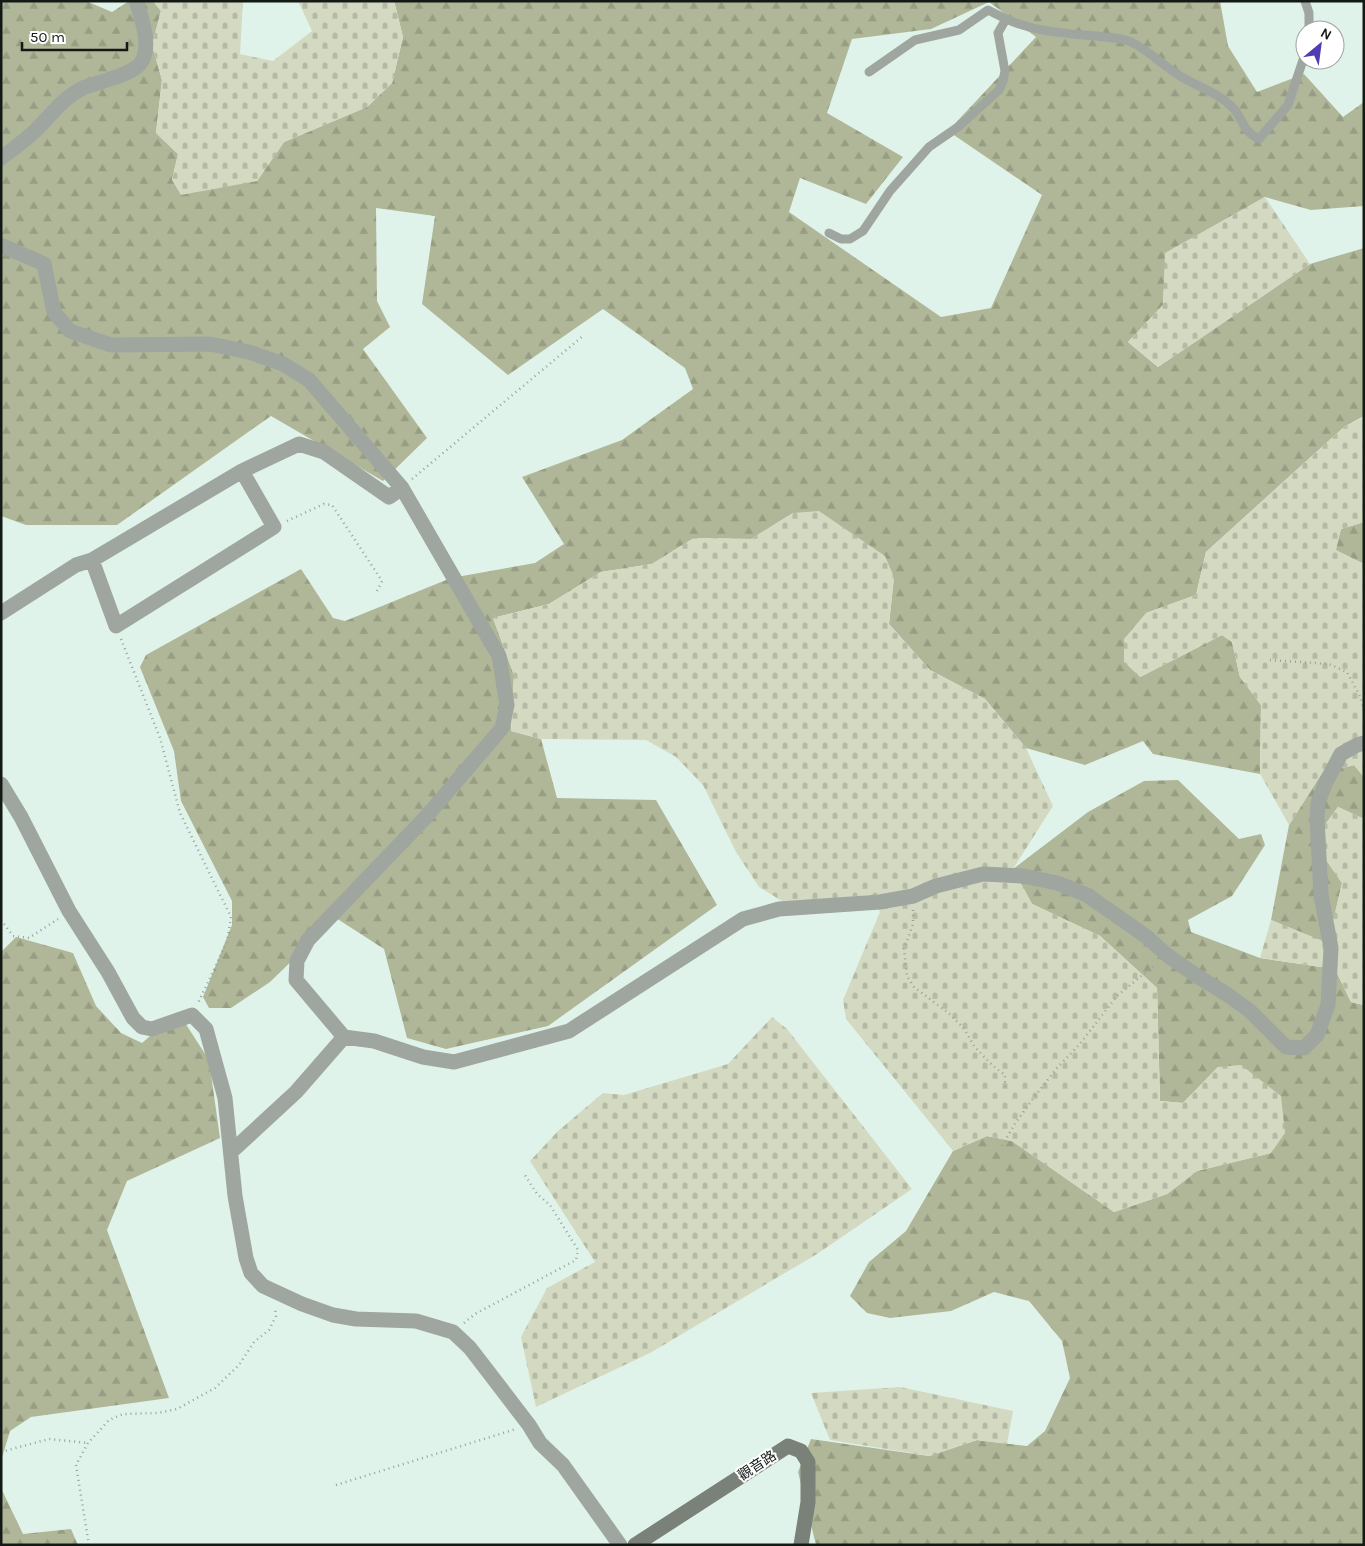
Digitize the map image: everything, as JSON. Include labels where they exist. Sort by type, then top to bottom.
[{"type":"street","points":[[1,158],[36,130],[63,101],[81,89],[136,69],[142,61],[145,44],[143,22],[136,1]]},
{"type":"street","points":[[1,245],[44,264],[54,312],[70,331],[111,345],[210,344],[248,352],[283,364],[309,380],[402,488],[499,656],[507,705],[502,728],[426,817],[308,940],[296,960],[296,980],[344,1037],[374,1041],[423,1057],[454,1062],[570,1031],[743,918],[779,909],[880,902],[913,896],[936,886],[983,874],[1023,876],[1057,882],[1087,895],[1147,937],[1167,955],[1228,995],[1250,1012],[1286,1047],[1304,1048],[1317,1035],[1328,1005],[1331,948],[1322,895],[1317,818],[1318,803],[1325,784],[1341,754],[1364,743]]},
{"type":"street","points":[[1,613],[76,565],[92,560],[242,472],[299,444],[324,452],[389,497],[402,488]]},
{"type":"street","points":[[92,560],[116,626],[274,527],[242,472]]},
{"type":"street","points":[[1,784],[21,817],[69,911],[108,972],[133,1018],[142,1027],[152,1029],[192,1015],[206,1029],[225,1098],[235,1196],[246,1258],[251,1273],[263,1286],[302,1304],[333,1315],[356,1319],[416,1321],[453,1332],[470,1348],[540,1442],[563,1465],[620,1545]]},
{"type":"street","points":[[231,1152],[296,1092],[344,1037]]},
{"type":"street","name":"觀音路","points":[[635,1545],[788,1446],[801,1451],[808,1462],[808,1502],[801,1545]]},
{"type":"lane","points":[[1305,1],[1309,20]]},
{"type":"lane","points":[[869,72],[915,40],[959,30],[988,10],[1023,27],[1040,31],[1133,42],[1178,75],[1233,108],[1250,135],[1259,139],[1288,105],[1300,70]]},
{"type":"lane","points":[[828,233],[841,239],[850,239],[864,231],[890,191],[929,147],[958,126],[999,90],[1005,72],[998,33],[1006,19]]},
{"type":"path","points":[[402,488],[584,336]]},
{"type":"path","points":[[274,527],[324,504],[332,506],[382,581],[377,590]]},
{"type":"path","points":[[116,626],[160,738],[180,813],[231,918],[228,942],[192,1015]]},
{"type":"path","points":[[1270,660],[1328,664],[1347,672],[1361,698],[1364,713]]},
{"type":"path","points":[[913,896],[913,924],[904,949],[907,976],[914,987],[951,1016],[965,1030],[980,1052],[1005,1075],[1005,1087]]},
{"type":"path","points":[[1,920],[13,936],[28,938],[69,911]]},
{"type":"path","points":[[1002,1146],[1016,1122],[1035,1096],[1057,1068],[1079,1045],[1116,996],[1167,955]]},
{"type":"path","points":[[453,1332],[476,1314],[576,1260],[578,1250],[550,1205],[537,1194],[525,1176]]},
{"type":"path","points":[[89,1545],[76,1466],[88,1443],[109,1420],[123,1414],[158,1413],[176,1409],[215,1388],[239,1365],[254,1342],[269,1330],[276,1316],[274,1291]]},
{"type":"path","points":[[336,1486],[529,1425]]},
{"type":"path","points":[[1,1452],[49,1439],[88,1443]]},
{"type":"green space","points":[[1,1],[86,1],[112,12],[129,1],[153,1],[161,11],[152,45],[162,80],[156,133],[178,154],[172,180],[257,181],[284,142],[367,107],[392,83],[403,37],[394,1],[1220,1],[1228,46],[1257,92],[1304,74],[1343,117],[1364,102],[1364,206],[1311,210],[1265,197],[1166,253],[1163,305],[1128,342],[1158,367],[1310,264],[1364,248],[1364,416],[1344,427],[1206,552],[1196,595],[1146,613],[1140,677],[1222,635],[1232,642],[1240,677],[1261,705],[1260,774],[1153,754],[1143,741],[1085,765],[1026,748],[985,699],[930,670],[889,624],[894,577],[793,513],[751,539],[694,538],[652,564],[601,572],[549,604],[493,618],[514,675],[511,731],[541,739],[557,798],[656,800],[717,905],[548,1026],[446,1049],[407,1038],[384,949],[336,918],[270,982],[231,1008],[209,1008],[203,997],[232,925],[232,901],[181,801],[174,751],[140,667],[146,655],[301,569],[333,618],[345,621],[451,578],[535,563],[564,544],[522,477],[622,440],[693,389],[685,368],[603,309],[508,375],[422,304],[435,216],[376,208],[377,301],[390,327],[363,349],[427,438],[383,481],[271,416],[117,525],[26,525],[1,516]],"holes":[[[989,2],[1036,37],[948,131],[1042,195],[991,308],[941,317],[789,212],[800,178],[866,204],[903,157],[827,113],[852,39],[931,29]]]},
{"type":"green space","points":[[153,1],[243,1],[240,54],[273,61],[312,31],[298,1],[394,1],[403,37],[392,83],[367,107],[284,142],[257,181],[181,195],[172,180],[178,154],[156,133],[162,80],[152,45],[161,11]]},
{"type":"green space","points":[[1265,197],[1310,264],[1158,367],[1128,342],[1163,305],[1165,253]]},
{"type":"green space","points":[[1364,417],[1364,522],[1341,529],[1336,550],[1364,564],[1364,777],[1354,765],[1322,773],[1289,825],[1260,774],[1261,705],[1240,677],[1232,642],[1222,635],[1140,677],[1124,662],[1124,639],[1146,613],[1196,595],[1206,552],[1344,427]]},
{"type":"green space","points":[[819,511],[885,556],[894,577],[889,624],[930,670],[985,699],[1026,748],[1053,806],[1013,869],[1032,904],[1100,936],[1157,988],[1160,1101],[1183,1103],[1218,1067],[1241,1065],[1281,1096],[1285,1133],[1271,1153],[1197,1171],[1167,1194],[1114,1212],[1012,1141],[987,1136],[953,1151],[846,1019],[843,1000],[880,912],[870,895],[785,903],[759,887],[736,852],[703,785],[676,757],[646,740],[541,739],[511,731],[514,675],[493,618],[549,604],[601,572],[652,564],[694,538],[751,539],[793,513]]},
{"type":"green space","points":[[1364,522],[1364,564],[1335,550],[1341,529]]},
{"type":"green space","points":[[1354,765],[1364,777],[1364,819],[1338,807],[1313,841],[1342,883],[1328,944],[1271,920],[1289,825],[1322,773]]},
{"type":"green space","points":[[1178,780],[1239,839],[1261,834],[1265,845],[1232,896],[1188,920],[1191,932],[1260,958],[1335,969],[1351,1002],[1364,1005],[1364,1545],[816,1545],[798,1472],[811,1439],[929,1456],[977,1440],[1027,1446],[1045,1431],[1070,1378],[1062,1341],[1029,1301],[994,1292],[951,1311],[890,1318],[867,1313],[850,1296],[869,1262],[906,1231],[953,1151],[987,1136],[1012,1141],[1114,1212],[1167,1194],[1197,1171],[1271,1153],[1218,1067],[1183,1103],[1160,1101],[1157,988],[1100,936],[1032,904],[1013,869],[1088,812],[1144,781]]},
{"type":"green space","points":[[1338,807],[1364,819],[1364,1005],[1351,1002],[1335,969],[1260,958],[1271,920],[1328,943],[1342,883],[1313,841]]},
{"type":"green space","points":[[16,937],[73,953],[96,1006],[121,1033],[142,1043],[178,1012],[209,1060],[220,1138],[127,1181],[107,1230],[169,1398],[31,1417],[10,1431],[1,1461],[1,952]]},
{"type":"green space","points":[[772,1017],[787,1029],[912,1189],[817,1254],[650,1353],[536,1407],[521,1337],[547,1288],[595,1262],[530,1161],[558,1131],[603,1093],[624,1095],[728,1064]]},
{"type":"green space","points":[[900,1387],[1013,1411],[1007,1444],[977,1440],[930,1456],[830,1440],[811,1393]]},
{"type":"green space","points":[[1,1488],[23,1534],[71,1529],[78,1545],[1,1545]]}]
